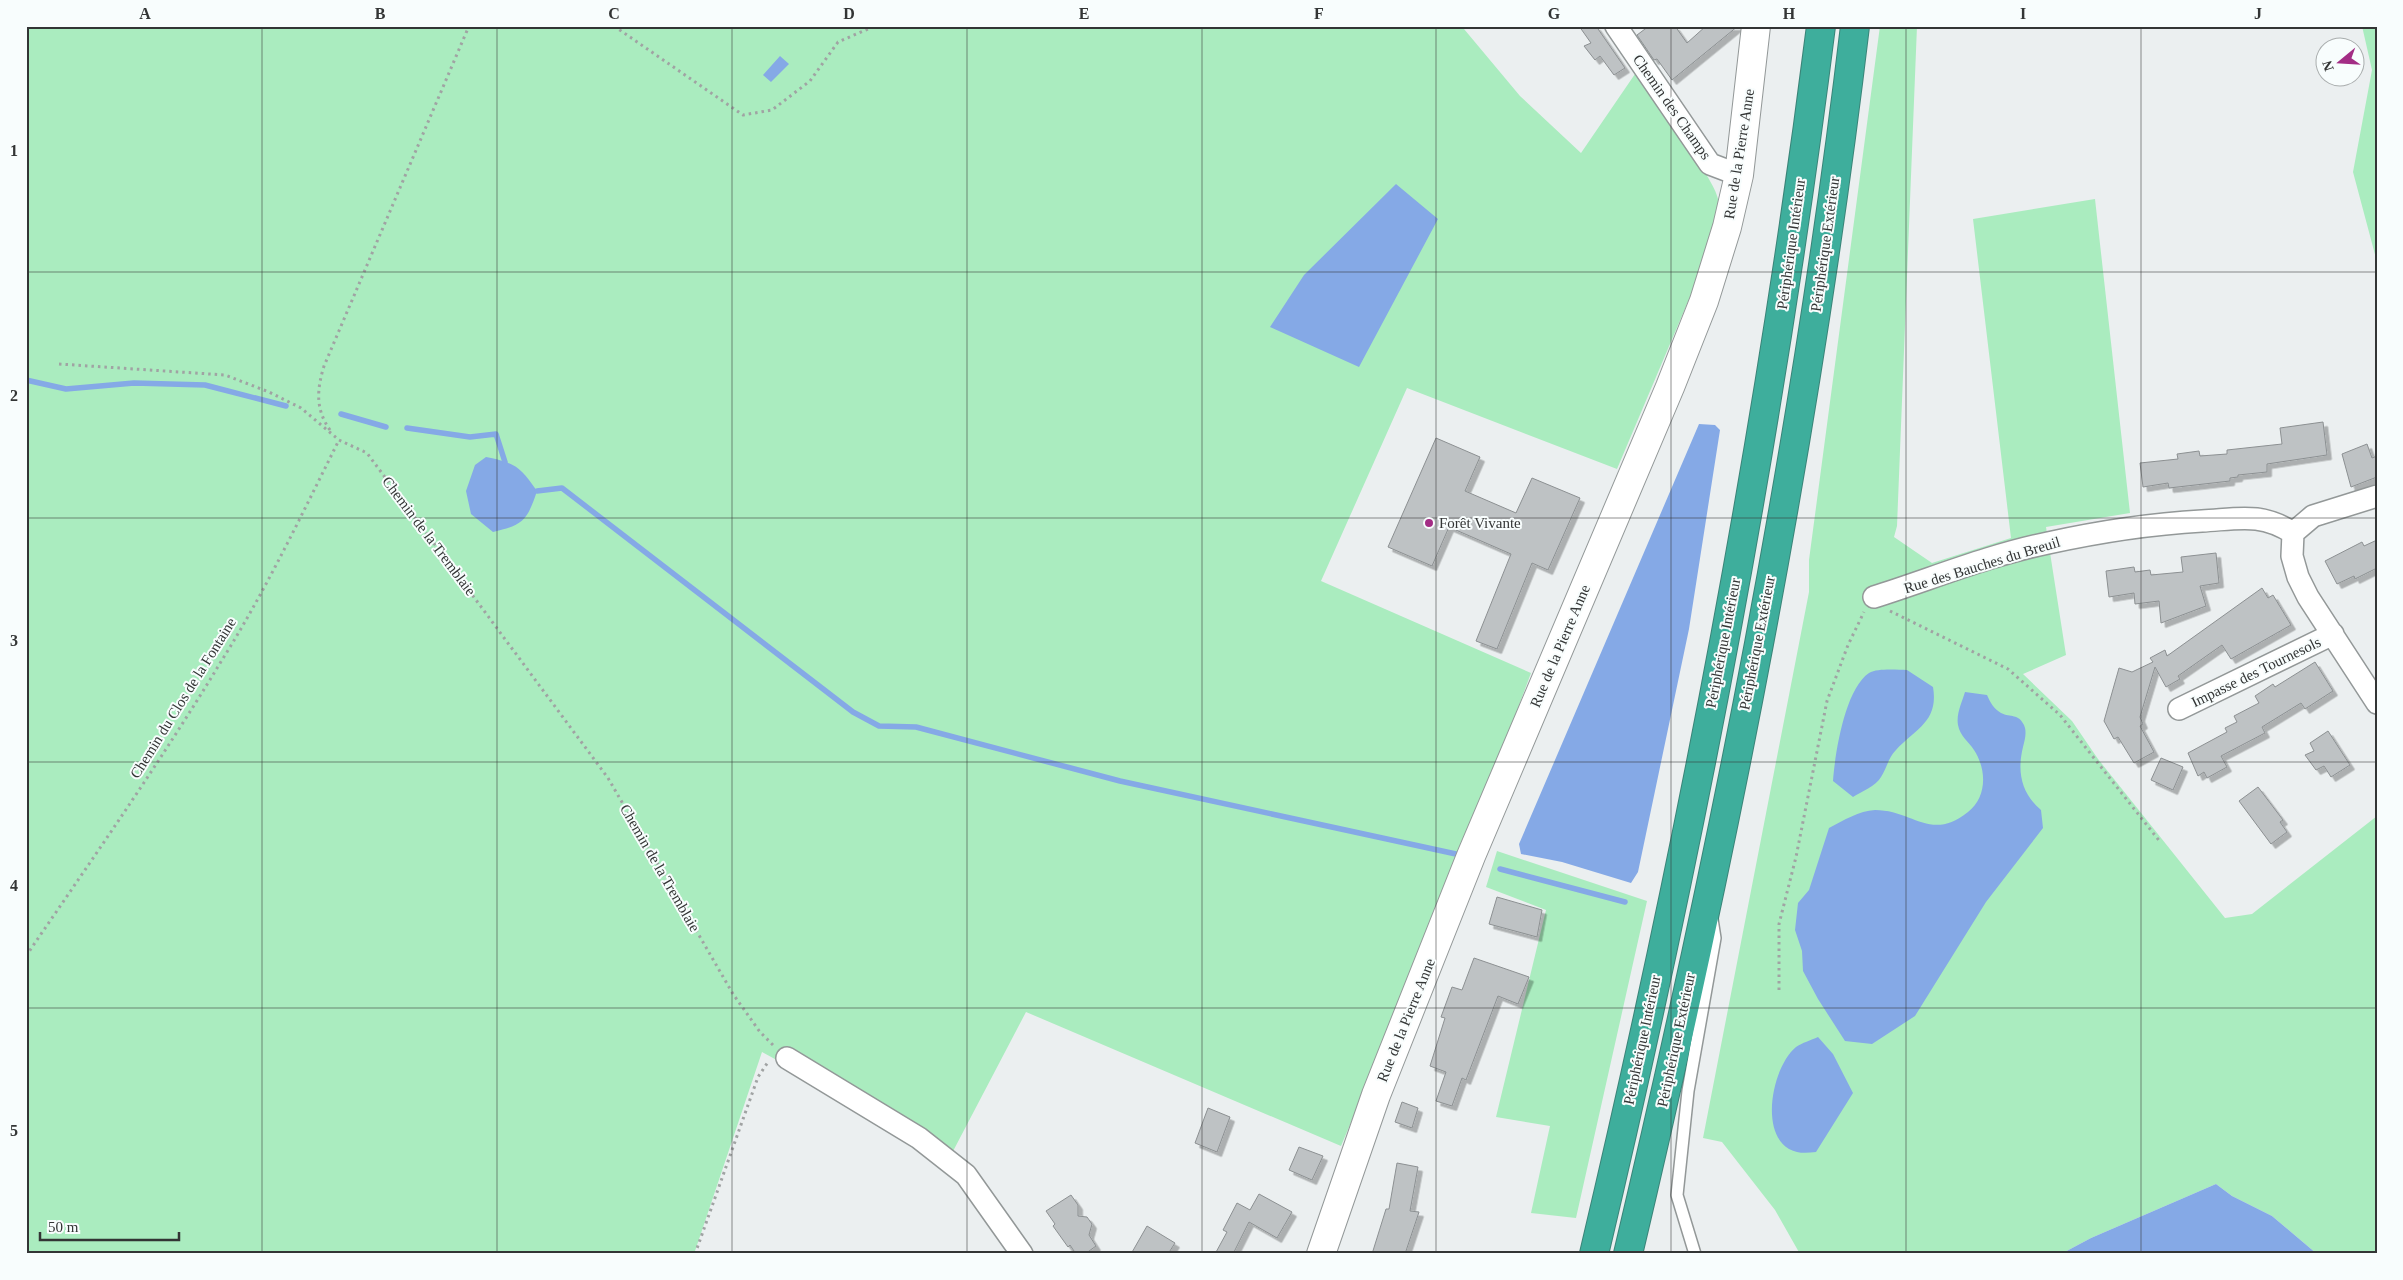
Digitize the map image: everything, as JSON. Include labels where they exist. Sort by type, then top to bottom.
[{"type":"highway","name":"Périphérique Intérieur","points":[[1594,1254],[1665,936],[1728,620],[1782,307],[1821,26]]},
{"type":"highway","name":"Périphérique Extérieur","points":[[1628,1254],[1708,899],[1789,471],[1820,283],[1855,26]]},
{"type":"street","name":"Chemin des Champs","points":[[1616,26],[1710,164],[1738,174]]},
{"type":"street","name":"Rue de la Pierre Anne","points":[[1321,1254],[1376,1095],[1468,865],[1694,328],[1717,262],[1738,174],[1756,26]]},
{"type":"street","points":[[2377,496],[2313,516],[2293,532],[2292,556],[2298,577],[2377,703]]},
{"type":"street","name":"Rue des Bauches du Breuil","points":[[1874,597],[1980,562],[2046,543],[2144,526],[2261,518],[2282,525],[2293,532]]},
{"type":"street","name":"Impasse des Tournesols","points":[[2179,709],[2333,634]]},
{"type":"street","points":[[787,1058],[919,1138],[966,1175],[1022,1254]]},
{"type":"lane","points":[[1695,1254],[1677,1195],[1688,1091],[1715,938],[1708,899]]},
{"type":"path","points":[[339,440],[329,429],[320,411],[319,383],[324,366],[470,26]]},
{"type":"path","points":[[614,26],[743,115],[772,110],[810,80],[838,42],[875,26]]},
{"type":"path","points":[[58,364],[225,375],[269,392],[301,408],[339,440]]},
{"type":"path","name":"Chemin du Clos de la Fontaine","points":[[26,956],[137,792],[223,659],[302,515],[339,440]]},
{"type":"path","name":"Chemin de la Tremblaie","points":[[339,440],[367,453],[608,778],[734,994],[760,1032],[787,1058]]},
{"type":"path","points":[[1779,990],[1779,924],[1798,847],[1827,701],[1848,645],[1874,597],[1896,615],[2008,670],[2060,716],[2161,844]]},
{"type":"path","points":[[695,1254],[758,1077],[770,1061],[780,1056],[787,1058]]},
{"type":"green space","points":[[26,26],[1466,26],[1464,29],[1520,96],[1581,153],[1635,74],[1706,174],[1718,199],[1718,220],[1709,252],[1617,469],[1407,388],[1321,581],[1531,673],[1462,859],[1341,1146],[1026,1012],[951,1155],[762,1052],[694,1254],[26,1254]]},
{"type":"green space","points":[[1880,26],[1917,26],[1897,526],[1894,537],[1932,563],[2011,538],[1973,219],[2095,199],[2130,513],[2046,527],[2066,655],[2023,674],[2072,721],[2098,759],[2225,918],[2252,914],[2377,816],[2377,1254],[2317,1254],[2272,1216],[2232,1196],[2216,1184],[2091,1238],[2061,1254],[1800,1254],[1775,1210],[1722,1142],[1703,1138],[1809,592],[1809,560]]},
{"type":"green space","points":[[2362,26],[2377,26],[2377,262],[2353,172],[2372,70]]},
{"type":"green space","points":[[1497,851],[1647,901],[1576,1218],[1531,1213],[1550,1126],[1496,1117],[1546,910],[1486,887]]},
{"type":"water","points":[[780,56],[789,64],[771,82],[763,75]]},
{"type":"water","points":[[1396,184],[1438,219],[1359,367],[1270,327],[1304,275]]},
{"type":"water","points":[[1699,424],[1715,425],[1720,430],[1689,629],[1638,872],[1631,883],[1562,862],[1521,854],[1519,844]]},
{"type":"water","points":[[486,457],[504,461],[516,467],[526,476],[537,491],[527,515],[522,520],[511,527],[493,532],[471,514],[466,491],[475,465]]},
{"type":"water","points":[[1882,670],[1907,670],[1933,687],[1934,699],[1929,717],[1893,753],[1879,780],[1853,797],[1833,781],[1839,739],[1848,707],[1861,681],[1869,673]]},
{"type":"water","points":[[1965,692],[1987,695],[1992,705],[1999,711],[2017,717],[2022,721],[2025,736],[2020,765],[2022,782],[2029,796],[2041,810],[2043,828],[1986,902],[1915,1016],[1872,1044],[1845,1041],[1818,999],[1803,971],[1802,951],[1795,930],[1798,903],[1809,890],[1829,828],[1857,814],[1875,810],[1888,811],[1932,825],[1943,824],[1955,821],[1974,806],[1982,791],[1983,774],[1978,758],[1958,725],[1959,712]]},
{"type":"water","points":[[1818,1037],[1833,1054],[1853,1093],[1816,1152],[1792,1151],[1780,1140],[1774,1128],[1772,1114],[1776,1083],[1781,1068],[1796,1047]]},
{"type":"water","points":[[2216,1184],[2232,1196],[2272,1216],[2317,1254],[2061,1254],[2091,1238]]},
{"type":"building","points":[[1579,26],[1596,26],[1625,68],[1614,75],[1600,56],[1595,60],[1584,46],[1591,43]]},
{"type":"building","points":[[1649,26],[1675,26],[1687,43],[1706,26],[1738,26],[1672,80],[1657,59],[1654,60],[1637,35]]},
{"type":"building","points":[[2323,422],[2327,455],[2267,464],[2267,472],[2238,475],[2238,477],[2230,478],[2230,481],[2169,488],[2168,483],[2143,487],[2140,463],[2178,459],[2177,454],[2199,451],[2200,456],[2227,454],[2227,450],[2282,444],[2280,428]]},
{"type":"building","points":[[1436,438],[1480,457],[1465,491],[1516,513],[1532,478],[1580,498],[1548,570],[1532,563],[1497,649],[1476,641],[1511,554],[1449,527],[1432,566],[1388,547]]},
{"type":"building","points":[[2367,444],[2372,458],[2377,456],[2377,477],[2351,487],[2342,454]]},
{"type":"building","points":[[2377,540],[2377,568],[2355,579],[2354,576],[2337,584],[2325,561],[2362,542],[2364,546]]},
{"type":"building","points":[[2216,553],[2219,583],[2200,586],[2206,606],[2161,623],[2159,601],[2135,604],[2134,593],[2109,597],[2106,571],[2134,567],[2135,572],[2150,570],[2151,575],[2183,572],[2181,557]]},
{"type":"building","points":[[2262,588],[2268,598],[2273,595],[2291,625],[2231,659],[2222,645],[2178,676],[2180,679],[2166,687],[2155,667],[2140,717],[2143,724],[2140,726],[2154,752],[2134,763],[2118,737],[2114,739],[2104,721],[2119,668],[2132,672],[2153,662],[2150,658],[2165,650],[2167,656]]},
{"type":"building","points":[[2315,662],[2333,691],[2305,709],[2301,703],[2262,727],[2265,733],[2221,756],[2227,767],[2207,778],[2204,772],[2198,776],[2188,753],[2227,732],[2225,728],[2237,722],[2234,716],[2259,703],[2255,696],[2273,684],[2275,687]]},
{"type":"building","points":[[2328,731],[2350,765],[2331,777],[2324,766],[2316,770],[2305,755],[2314,751],[2310,743]]},
{"type":"building","points":[[2161,758],[2183,767],[2173,790],[2151,780]]},
{"type":"building","points":[[2258,787],[2283,820],[2280,822],[2287,832],[2271,844],[2239,801]]},
{"type":"building","points":[[1497,897],[1542,910],[1537,937],[1489,924]]},
{"type":"building","points":[[1474,958],[1529,977],[1518,1004],[1498,996],[1466,1080],[1462,1078],[1452,1106],[1436,1101],[1446,1072],[1430,1066],[1445,1018],[1441,1017],[1452,987],[1462,990]]},
{"type":"building","points":[[1402,1102],[1418,1108],[1412,1128],[1395,1122]]},
{"type":"building","points":[[1208,1108],[1230,1117],[1217,1152],[1195,1143]]},
{"type":"building","points":[[1299,1147],[1323,1156],[1312,1180],[1289,1170]]},
{"type":"building","points":[[1397,1163],[1418,1167],[1410,1211],[1419,1212],[1405,1254],[1372,1254],[1386,1209],[1389,1209]]},
{"type":"building","points":[[1259,1194],[1292,1212],[1277,1238],[1249,1222],[1233,1254],[1215,1254],[1227,1232],[1223,1230],[1237,1203],[1250,1210]]},
{"type":"building","points":[[1071,1195],[1078,1205],[1078,1216],[1087,1217],[1092,1224],[1089,1235],[1096,1246],[1085,1254],[1076,1254],[1070,1245],[1068,1247],[1053,1226],[1055,1224],[1046,1211]]},
{"type":"building","points":[[1147,1226],[1175,1243],[1168,1254],[1131,1254]]},
{"type":"waterway","points":[[26,380],[66,389],[134,383],[205,385],[286,406]]},
{"type":"waterway","points":[[341,414],[386,427]]},
{"type":"waterway","points":[[407,428],[470,437],[496,434],[505,462]]},
{"type":"waterway","points":[[537,491],[562,488],[853,712],[879,726],[916,727],[1120,781],[1456,854]]},
{"type":"waterway","points":[[1500,869],[1625,902]]},
{"type":"place","name":"Forêt Vivante","points":[[1429,523]]}]
